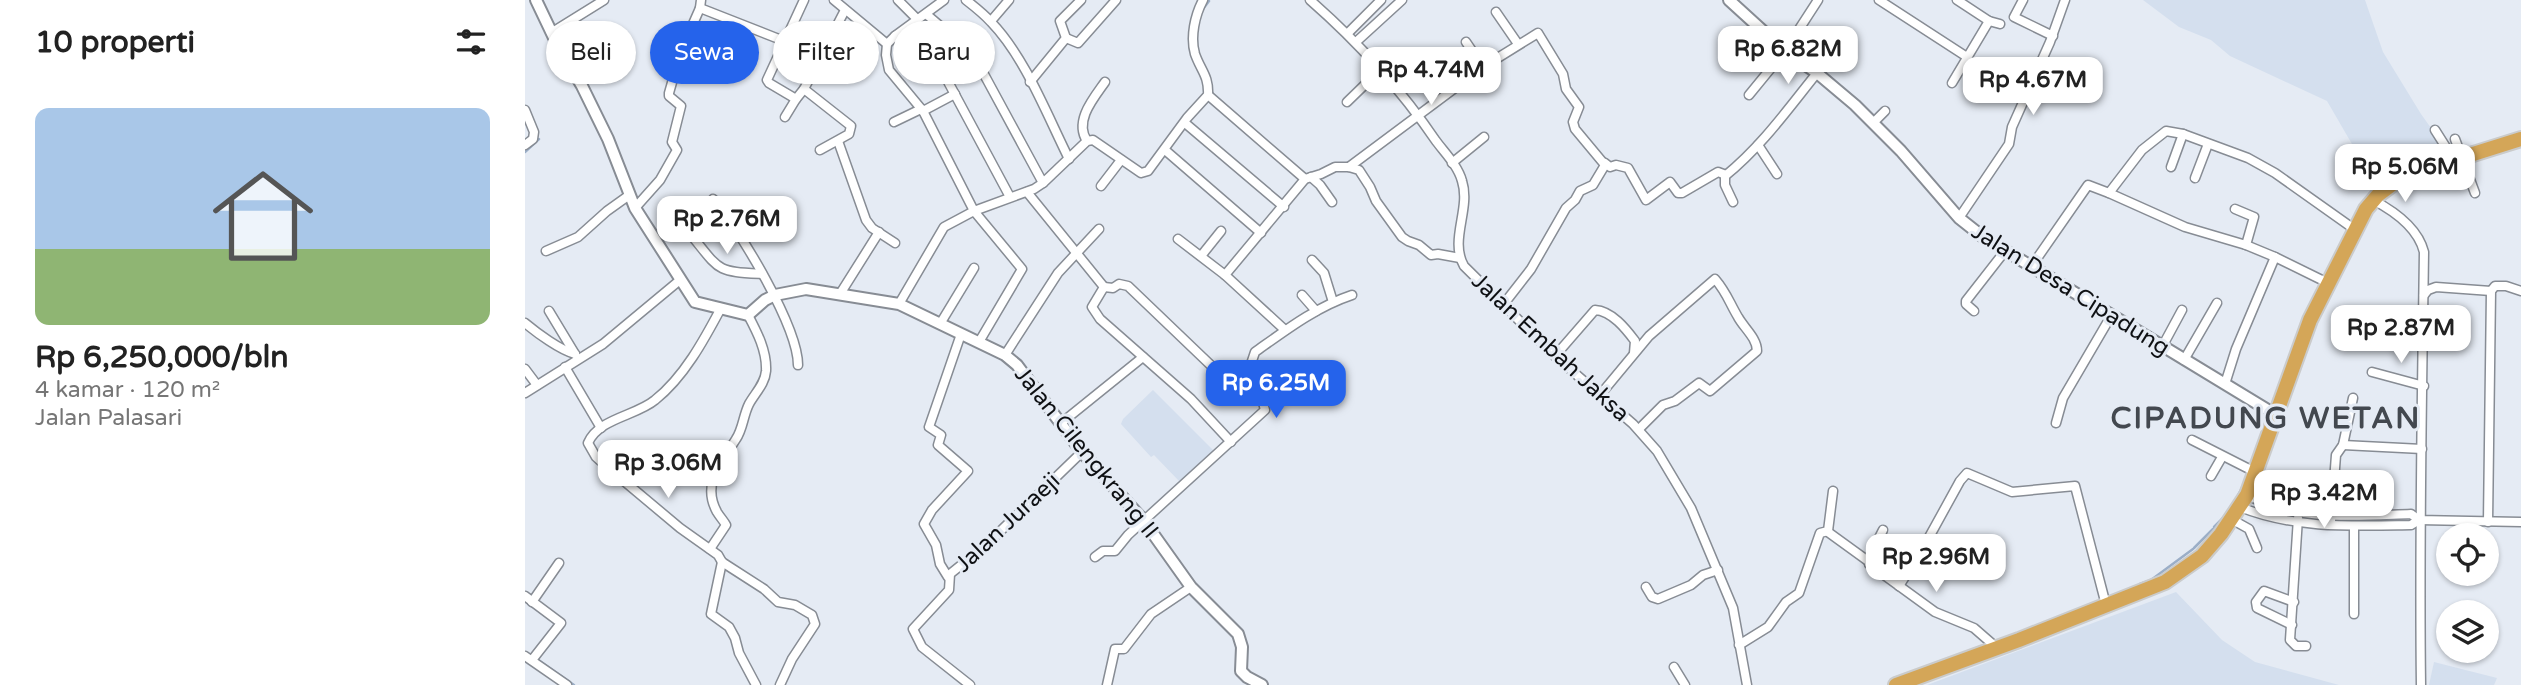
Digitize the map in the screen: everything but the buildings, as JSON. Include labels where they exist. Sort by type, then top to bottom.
[{"type":"highway","points":[[1896,685],[2165,582],[2189,567],[2201,556],[2239,507],[2255,472],[2310,320],[2354,229],[2379,195],[2394,183],[2521,139]]},
{"type":"street","points":[[536,0],[546,22]]},
{"type":"street","points":[[570,21],[604,0]]},
{"type":"street","points":[[794,21],[804,0]]},
{"type":"street","points":[[834,0],[887,44]]},
{"type":"street","points":[[898,0],[917,19]]},
{"type":"street","points":[[914,21],[944,0]]},
{"type":"street","points":[[967,0],[991,21],[1009,0]]},
{"type":"street","points":[[1081,0],[1060,22],[1066,38],[1078,43],[1116,0]]},
{"type":"street","points":[[899,304],[939,231],[974,211],[1027,192],[1043,183],[1087,141],[1093,139],[1121,160],[1145,173],[1208,95],[1208,78],[1194,47],[1195,23],[1203,0]]},
{"type":"street","name":"Jalan Embah Jaksa","points":[[1310,0],[1348,33],[1381,69],[1418,114],[1452,163],[1463,183],[1459,242],[1460,258],[1464,266],[1555,356],[1639,429],[1657,451],[1693,513],[1733,608],[1747,685]]},
{"type":"street","points":[[1348,33],[1381,0]]},
{"type":"street","points":[[1356,42],[1402,0]]},
{"type":"street","name":"Jalan Desa Cipadung","points":[[1730,0],[1785,51],[1817,73],[1873,123],[1960,216],[2005,251],[2276,415]]},
{"type":"street","points":[[1749,95],[1785,51],[1818,0]]},
{"type":"street","points":[[1879,0],[1967,57]]},
{"type":"street","points":[[1957,0],[1989,21],[2000,24]]},
{"type":"street","points":[[2023,0],[2014,17],[2053,36]]},
{"type":"street","points":[[1960,216],[2009,144],[2012,127],[2053,36],[2065,0]]},
{"type":"street","points":[[635,208],[660,180],[677,150],[672,142],[681,106],[669,93],[681,51],[700,4],[773,36]]},
{"type":"street","points":[[785,117],[804,89],[845,10]]},
{"type":"street","points":[[1496,12],[1518,44]]},
{"type":"street","points":[[926,14],[973,54],[1043,183]]},
{"type":"street","points":[[1952,83],[1989,21]]},
{"type":"street","points":[[995,26],[1030,82],[1069,159]]},
{"type":"street","points":[[1349,167],[1483,66],[1538,33],[1563,74],[1566,89],[1579,107],[1573,121],[1575,129],[1610,167],[1616,165],[1628,168],[1647,200],[1670,182],[1680,194],[1718,172],[1726,175]]},
{"type":"street","points":[[893,38],[887,44],[889,70],[922,110],[974,211],[1022,269],[979,342]]},
{"type":"street","points":[[1030,82],[1066,38]]},
{"type":"street","points":[[1466,42],[1483,66]]},
{"type":"street","points":[[773,68],[769,83],[796,99]]},
{"type":"street","points":[[1347,102],[1381,69]]},
{"type":"street","points":[[1733,202],[1725,185],[1726,175],[1739,166],[1758,145],[1817,73]]},
{"type":"street","points":[[1087,141],[1082,132],[1083,123],[1105,82]]},
{"type":"street","points":[[580,84],[608,139],[628,196],[680,280],[695,302],[702,306],[748,315],[766,361],[762,385],[745,412],[737,438],[714,471],[712,480],[716,510],[726,526],[710,549]]},
{"type":"street","points":[[950,84],[1010,197]]},
{"type":"street","points":[[804,89],[851,126],[849,134],[820,150]]},
{"type":"street","points":[[894,122],[955,94]]},
{"type":"street","points":[[1208,95],[1320,185],[1332,202]]},
{"type":"street","points":[[525,110],[534,132],[533,139],[525,145]]},
{"type":"street","points":[[1873,123],[1885,111]]},
{"type":"street","points":[[1185,122],[1283,207]]},
{"type":"street","points":[[2435,130],[2459,159]]},
{"type":"street","points":[[2109,193],[2142,150],[2162,133],[2169,131],[2248,158],[2275,173],[2354,229]]},
{"type":"street","points":[[2171,167],[2183,134]]},
{"type":"street","points":[[1452,163],[1484,137]]},
{"type":"street","points":[[2455,139],[2459,159],[2475,194]]},
{"type":"street","points":[[838,141],[866,220],[895,243]]},
{"type":"street","points":[[2195,178],[2208,144]]},
{"type":"street","points":[[1758,145],[1777,174]]},
{"type":"street","points":[[1165,150],[1261,233]]},
{"type":"street","points":[[1101,186],[1121,160]]},
{"type":"street","points":[[1503,305],[1531,269],[1566,208],[1580,191],[1593,185],[1605,163]]},
{"type":"street","points":[[1225,275],[1308,178],[1335,167],[1359,170],[1376,201],[1404,239],[1419,245],[1431,255],[1460,258]]},
{"type":"street","points":[[2032,267],[2090,185],[2185,227],[2246,245],[2328,283]]},
{"type":"street","points":[[1027,192],[1104,286],[1128,286],[1221,375]]},
{"type":"street","points":[[2379,195],[2421,241],[2424,251],[2424,386],[2419,520],[2421,685]]},
{"type":"street","points":[[546,251],[578,237],[628,196]]},
{"type":"street","points":[[713,200],[726,216],[775,295],[797,350],[798,365]]},
{"type":"street","points":[[2235,209],[2254,217],[2246,245]]},
{"type":"street","points":[[1005,355],[1058,273],[1099,229]]},
{"type":"street","points":[[1201,256],[1221,231]]},
{"type":"street","points":[[840,294],[879,232]]},
{"type":"street","points":[[692,236],[719,268],[762,275]]},
{"type":"street","points":[[1178,239],[1225,275],[1285,330]]},
{"type":"street","points":[[1973,311],[1966,301],[2005,251]]},
{"type":"street","points":[[2225,384],[2236,349],[2275,257]]},
{"type":"street","points":[[1312,260],[1324,274],[1333,302]]},
{"type":"street","points":[[940,324],[974,268]]},
{"type":"street","points":[[1600,395],[1649,336],[1715,279],[1732,302],[1736,314],[1758,349],[1710,391],[1698,383],[1675,401],[1663,405],[1639,429]]},
{"type":"street","points":[[525,393],[577,356],[603,344],[680,280]]},
{"type":"street","points":[[2488,522],[2491,291],[2495,286],[2501,285],[2521,291]]},
{"type":"street","points":[[1104,286],[1094,299],[1092,309],[1100,319],[1191,399],[1231,442]]},
{"type":"street","points":[[2424,295],[2436,287],[2491,291]]},
{"type":"street","name":"Jalan Cilengkrang II","points":[[748,315],[775,295],[806,289],[840,294],[899,304],[1005,355],[1017,365],[1082,452],[1144,522],[1191,587],[1238,634],[1242,647],[1241,671],[1262,685]]},
{"type":"street","points":[[1302,295],[1316,311]]},
{"type":"street","points":[[1095,556],[1104,551],[1115,551],[1128,535],[1265,410],[1252,361],[1253,355],[1285,330],[1316,311],[1352,295]]},
{"type":"street","points":[[2184,360],[2217,303]]},
{"type":"street","points":[[720,308],[709,331],[685,366],[658,398],[601,428],[588,443],[596,457],[680,528],[721,558],[722,562],[764,589],[778,603],[795,605],[814,617],[815,624],[792,659],[780,685]]},
{"type":"street","points":[[549,310],[577,356]]},
{"type":"street","points":[[1555,356],[1595,310],[1604,312],[1625,328],[1635,341],[1634,353]]},
{"type":"street","points":[[2162,347],[2182,310]]},
{"type":"street","points":[[2056,423],[2063,398],[2111,316]]},
{"type":"street","points":[[525,323],[577,356]]},
{"type":"street","points":[[948,577],[924,524],[932,510],[968,472],[938,444],[941,435],[929,427],[961,334]]},
{"type":"street","points":[[1060,424],[1143,357]]},
{"type":"street","points":[[565,367],[601,428]]},
{"type":"street","points":[[525,369],[537,384]]},
{"type":"street","points":[[2372,372],[2424,386]]},
{"type":"street","points":[[2331,521],[2335,461],[2338,450],[2343,445],[2353,398]]},
{"type":"street","points":[[2192,440],[2255,472]]},
{"type":"street","points":[[2343,445],[2422,449]]},
{"type":"street","name":"Jalan Juraeji","points":[[970,685],[922,648],[913,631],[949,590],[948,577],[986,545],[1082,452]]},
{"type":"street","points":[[2211,476],[2221,457]]},
{"type":"street","points":[[1899,586],[1967,473],[2012,492],[2075,486],[2106,605]]},
{"type":"street","points":[[1828,532],[1833,491]]},
{"type":"street","points":[[2239,507],[2267,506],[2298,519]]},
{"type":"street","points":[[2239,507],[2264,516],[2298,519],[2331,521],[2411,514],[2419,520]]},
{"type":"street","points":[[2239,507],[2257,548]]},
{"type":"street","points":[[2298,519],[2290,640],[2292,644],[2306,646]]},
{"type":"street","points":[[2331,521],[2354,526],[2411,525],[2419,520],[2521,522]]},
{"type":"street","points":[[2354,526],[2354,614]]},
{"type":"street","points":[[1868,561],[1883,530]]},
{"type":"street","points":[[1739,645],[1768,626],[1786,602],[1796,597],[1820,533],[1828,532],[1868,561],[1871,567],[1939,615],[1962,622],[1985,635],[1997,648]]},
{"type":"street","points":[[722,562],[711,614],[729,627],[756,685]]},
{"type":"street","points":[[559,563],[529,599],[561,622],[529,658],[568,685]]},
{"type":"street","points":[[1646,587],[1651,597],[1658,600],[1691,585],[1703,575],[1718,570]]},
{"type":"street","points":[[1107,685],[1114,651],[1117,648],[1124,649],[1151,614],[1191,587]]},
{"type":"street","points":[[2292,625],[2257,608],[2256,602],[2265,591],[2294,602]]},
{"type":"street","points":[[1674,667],[1685,685]]},
{"type":"shaded area","points":[[2143,0],[2365,0],[2383,52],[2446,149],[2368,178],[2327,101],[2230,56],[2211,40],[2179,27]]},
{"type":"shaded area","points":[[1153,390],[1215,452],[1181,483],[1154,455],[1151,457],[1121,424]]},
{"type":"shaded area","points":[[2176,592],[2222,640],[2255,662],[2339,685],[1927,685]]},
{"type":"shaded area","points":[[2434,662],[2497,678],[2494,685],[2429,685]]},
{"type":"waterway","points":[[1203,9],[1209,1]]},
{"type":"waterway","points":[[525,152],[539,139]]},
{"type":"waterway","points":[[1507,314],[1532,339]]},
{"type":"waterway","points":[[2234,503],[2244,484]]},
{"type":"waterway","points":[[2214,527],[2224,517]]},
{"type":"waterway","points":[[2194,548],[2213,529]]},
{"type":"waterway","points":[[2140,584],[2151,580],[2193,549]]},
{"type":"waterway","points":[[537,659],[574,685]]},
{"type":"district","name":"CIPADUNG WETAN","points":[[2266,418]]}]
